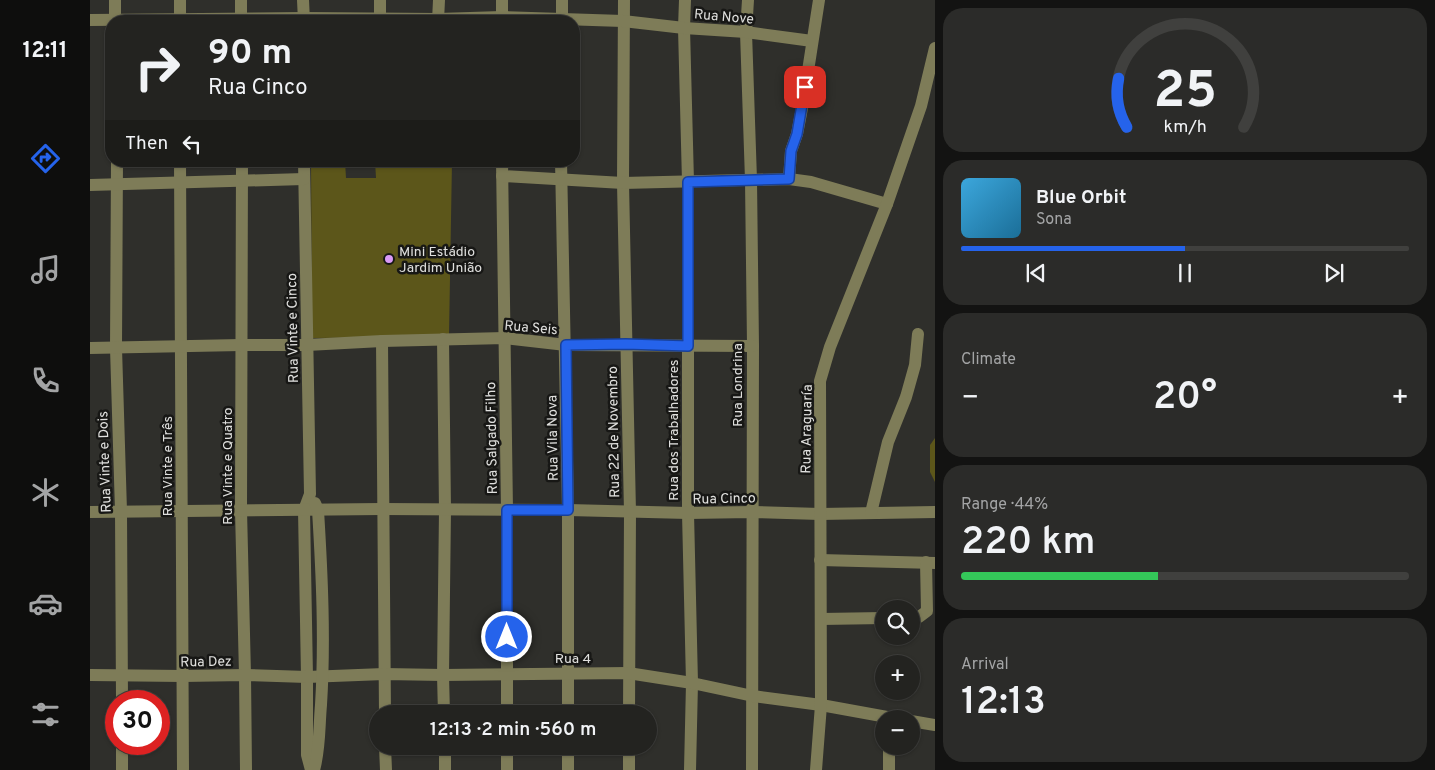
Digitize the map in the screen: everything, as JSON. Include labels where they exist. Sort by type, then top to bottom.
[{"type":"street","points":[[115,0],[115,15]]},
{"type":"street","points":[[180,0],[180,15]]},
{"type":"street","points":[[240,0],[241,15]]},
{"type":"street","points":[[303,0],[304,15]]},
{"type":"street","points":[[380,0],[380,15]]},
{"type":"street","points":[[438,15],[439,0]]},
{"type":"street","points":[[502,0],[502,15]]},
{"type":"street","points":[[562,0],[562,15]]},
{"type":"street","name":"Rua 22 de Novembro","points":[[624,0],[622,183],[630,512],[629,705]]},
{"type":"street","name":"Rua dos Trabalhadores","points":[[685,0],[688,182],[688,513],[692,683],[690,770]]},
{"type":"street","name":"Rua Londrina","points":[[748,0],[746,32],[752,180],[752,770]]},
{"type":"street","points":[[789,179],[791,151],[797,134],[803,103],[819,0]]},
{"type":"street","name":"Rua Nove","points":[[90,20],[105,20]]},
{"type":"street","name":"Rua Nove","points":[[580,20],[623,21],[812,40]]},
{"type":"street","name":"Rua Araguaría","points":[[816,770],[821,705],[820,381],[830,347],[887,204],[921,106],[935,48]]},
{"type":"street","name":"Rua Vinte e Dois","points":[[116,167],[116,348],[121,512],[122,690]]},
{"type":"street","name":"Rua Vinte e Três","points":[[180,167],[183,770]]},
{"type":"street","name":"Rua Vinte e Quatro","points":[[242,167],[241,510],[246,770]]},
{"type":"street","name":"Rua Vinte e Cinco","points":[[304,167],[310,494],[304,510],[307,755],[313,770]]},
{"type":"street","name":"Rua Salgado Filho","points":[[502,167],[507,510],[507,705]]},
{"type":"street","name":"Rua Vila Nova","points":[[561,167],[566,345],[568,705]]},
{"type":"street","points":[[502,176],[622,183],[789,179],[811,182],[887,204]]},
{"type":"street","points":[[90,185],[304,179]]},
{"type":"street","points":[[871,513],[888,442],[906,397],[915,365],[918,334]]},
{"type":"street","name":"Rua Seis","points":[[90,348],[307,345],[505,338],[566,345],[752,346]]},
{"type":"street","points":[[443,339],[445,510],[444,705]]},
{"type":"street","points":[[382,341],[385,705]]},
{"type":"street","name":"Rua Vinte e Cinco","points":[[310,494],[318,510],[323,676],[318,754],[313,770]]},
{"type":"street","name":"Rua Cinco","points":[[90,512],[382,509],[820,514],[935,512]]},
{"type":"street","points":[[820,560],[931,562],[927,611],[920,616]]},
{"type":"street","points":[[821,619],[875,618]]},
{"type":"street","name":"Rua 4","points":[[323,676],[628,673],[692,683],[753,696],[821,705],[875,715]]},
{"type":"street","name":"Rua Dez","points":[[90,675],[323,676]]},
{"type":"street","points":[[920,723],[935,726]]},
{"type":"street","points":[[122,755],[122,770]]},
{"type":"street","points":[[385,755],[386,770]]},
{"type":"street","points":[[445,755],[445,770]]},
{"type":"street","points":[[507,755],[507,770]]},
{"type":"street","points":[[568,755],[568,770]]},
{"type":"street","points":[[629,755],[629,770]]},
{"type":"street","points":[[889,755],[889,770]]},
{"type":"shaded area","points":[[311,167],[345,167],[346,178],[376,178],[375,167],[452,167],[449,337],[312,338]]},
{"type":"shaded area","points":[[935,438],[935,482],[930,472],[930,445]]},
{"type":"place","name":"Mini Estádio Jardim União","points":[[389,259]]},
{"type":"route","points":[[507,637],[507,510],[568,510],[566,345],[688,346],[688,182],[789,179],[791,151],[797,134],[805,87]]}]
